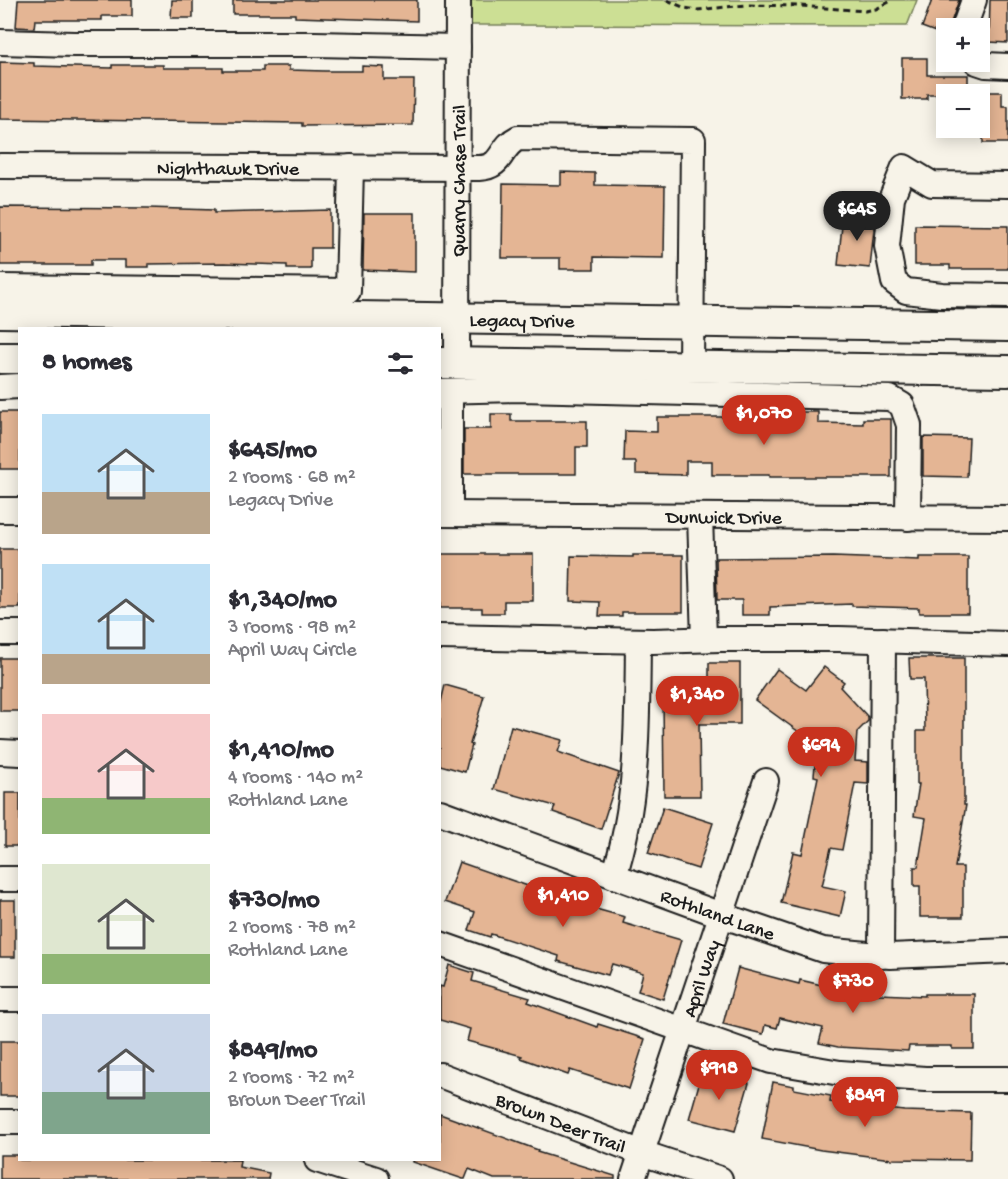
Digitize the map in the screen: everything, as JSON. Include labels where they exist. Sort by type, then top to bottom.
[{"type":"main road","name":"Legacy Drive","points":[[0,312],[1008,326]]},
{"type":"main road","points":[[0,358],[18,358]]},
{"type":"main road","points":[[448,363],[1008,371]]},
{"type":"street","name":"Quarry Chase Trail","points":[[448,363],[457,319],[458,0]]},
{"type":"street","points":[[968,18],[974,0]]},
{"type":"street","points":[[0,42],[458,47]]},
{"type":"street","points":[[990,65],[1008,66]]},
{"type":"street","name":"Nighthawk Drive","points":[[0,166],[487,168],[500,159],[507,146],[518,138],[693,140],[690,322]]},
{"type":"street","points":[[0,287],[348,291],[351,167]]},
{"type":"street","points":[[1008,185],[932,184],[904,167],[892,197],[887,246],[894,282],[906,291],[942,295],[1008,296]]},
{"type":"street","points":[[690,322],[691,367]]},
{"type":"street","points":[[0,387],[18,386]]},
{"type":"street","points":[[445,514],[445,392],[521,389],[890,398],[902,405],[909,425],[908,518]]},
{"type":"street","points":[[0,510],[18,510]]},
{"type":"street","name":"Dunwick Drive","points":[[445,514],[1008,518]]},
{"type":"street","points":[[700,516],[704,639]]},
{"type":"street","points":[[0,633],[18,633]]},
{"type":"street","points":[[441,637],[638,641],[883,640],[1008,644]]},
{"type":"street","points":[[880,956],[883,640]]},
{"type":"street","points":[[614,876],[625,843],[631,808],[636,753],[638,641]]},
{"type":"street","points":[[0,752],[18,753]]},
{"type":"street","name":"April Way","points":[[633,1179],[766,781]]},
{"type":"street","name":"Rothland Lane","points":[[441,812],[721,915],[824,950],[880,956],[1008,951]]},
{"type":"street","points":[[0,879],[18,879]]},
{"type":"street","points":[[441,944],[771,1061],[840,1073],[925,1078],[1008,1078]]},
{"type":"street","points":[[0,999],[18,999]]},
{"type":"street","name":"Brown Deer Trail","points":[[441,1075],[642,1153],[720,1179]]},
{"type":"street","points":[[0,1122],[18,1122]]},
{"type":"street","points":[[320,1161],[376,1179]]},
{"type":"path","points":[[667,0],[685,8],[697,10],[746,5],[865,10],[876,9],[893,0]]},
{"type":"green space","points":[[470,0],[917,0],[907,26],[468,25]]},
{"type":"building","points":[[18,0],[132,0],[132,16],[102,16],[102,20],[35,20],[34,28],[16,27]]},
{"type":"building","points":[[172,0],[193,0],[193,18],[171,18]]},
{"type":"building","points":[[233,0],[417,0],[417,21],[295,17],[295,14],[233,14]]},
{"type":"building","points":[[932,0],[959,0],[953,18],[936,18],[936,32],[922,27]]},
{"type":"building","points":[[990,0],[1008,0],[1008,43],[990,42]]},
{"type":"building","points":[[902,58],[927,58],[927,75],[968,75],[968,84],[936,84],[936,94],[927,94],[927,99],[902,99]]},
{"type":"building","points":[[0,62],[34,63],[34,66],[112,68],[112,65],[163,65],[163,68],[223,68],[223,71],[263,71],[263,66],[289,66],[289,70],[325,71],[362,71],[362,66],[384,67],[384,80],[414,80],[413,125],[302,126],[302,123],[0,119]]},
{"type":"building","points":[[990,92],[1002,92],[1002,106],[1008,106],[1008,143],[983,143],[983,138],[990,138]]},
{"type":"building","points":[[561,172],[595,173],[595,185],[665,186],[664,258],[594,257],[594,269],[560,269],[560,258],[502,258],[503,184],[561,185]]},
{"type":"building","points":[[0,207],[148,208],[214,210],[214,213],[330,210],[330,248],[311,248],[311,269],[287,269],[287,265],[224,263],[148,264],[148,267],[125,267],[125,260],[91,260],[91,265],[0,265]]},
{"type":"building","points":[[364,213],[415,213],[415,272],[363,270]]},
{"type":"building","points":[[843,216],[875,219],[870,268],[838,265]]},
{"type":"building","points":[[915,225],[1008,226],[1008,269],[950,269],[950,265],[915,265]]},
{"type":"building","points":[[0,412],[18,412],[18,469],[0,469]]},
{"type":"building","points":[[769,412],[818,412],[818,423],[863,424],[863,419],[891,419],[891,477],[712,475],[712,461],[686,461],[686,475],[636,474],[636,462],[624,462],[625,431],[657,432],[657,417],[769,417]]},
{"type":"building","points":[[491,414],[511,414],[511,421],[587,421],[587,447],[576,447],[576,474],[464,474],[464,429],[491,429]]},
{"type":"building","points":[[923,437],[969,438],[967,477],[923,476]]},
{"type":"building","points":[[0,549],[18,549],[18,608],[0,608]]},
{"type":"building","points":[[441,554],[533,554],[533,601],[504,601],[504,613],[482,613],[482,608],[441,608]]},
{"type":"building","points":[[633,555],[683,555],[683,612],[622,612],[622,616],[599,616],[600,602],[570,601],[571,556],[633,557]]},
{"type":"building","points":[[833,557],[919,560],[919,557],[968,557],[968,613],[919,613],[919,608],[852,606],[852,604],[770,607],[770,615],[742,615],[742,600],[717,600],[716,558]]},
{"type":"building","points":[[0,658],[18,658],[18,711],[0,711]]},
{"type":"building","points":[[909,658],[964,658],[964,805],[966,805],[955,867],[963,867],[963,917],[920,917],[920,886],[914,886],[914,867],[918,867],[926,818],[914,816],[919,784],[917,784],[917,731],[925,731],[924,679],[910,679]]},
{"type":"building","points":[[709,663],[740,663],[740,724],[699,724],[700,796],[664,796],[663,695],[709,695]]},
{"type":"building","points":[[824,667],[844,682],[840,687],[868,717],[868,721],[857,732],[855,761],[868,762],[868,784],[855,783],[842,850],[831,848],[822,886],[846,891],[840,917],[781,903],[793,852],[802,854],[818,777],[814,776],[817,745],[755,700],[777,669],[806,690]]},
{"type":"building","points":[[445,685],[484,696],[470,744],[472,745],[465,772],[441,765],[441,702]]},
{"type":"building","points":[[511,726],[562,740],[558,752],[619,773],[601,829],[553,812],[555,806],[494,789]]},
{"type":"building","points":[[5,793],[18,793],[18,846],[5,846]]},
{"type":"building","points":[[663,807],[713,823],[698,869],[648,853]]},
{"type":"building","points":[[459,862],[567,901],[625,917],[623,923],[681,940],[663,999],[638,991],[643,973],[612,964],[608,975],[558,961],[559,956],[491,934],[490,937],[469,930],[475,912],[445,902]]},
{"type":"building","points":[[0,900],[15,900],[15,957],[0,957]]},
{"type":"building","points":[[449,965],[474,973],[472,981],[530,998],[528,1002],[597,1027],[598,1024],[645,1039],[629,1089],[570,1070],[568,1075],[521,1058],[522,1056],[467,1041],[470,1029],[441,1020],[441,986],[443,987]]},
{"type":"building","points":[[738,968],[799,984],[800,980],[856,993],[925,996],[925,994],[974,994],[974,1049],[952,1049],[952,1046],[909,1046],[908,1051],[838,1047],[819,1043],[823,1028],[780,1018],[777,1028],[765,1025],[763,1034],[723,1024]]},
{"type":"building","points":[[0,1041],[18,1041],[18,1096],[0,1096]]},
{"type":"building","points":[[703,1070],[749,1083],[735,1131],[689,1119]]},
{"type":"building","points":[[773,1082],[794,1086],[794,1089],[831,1096],[830,1102],[904,1111],[971,1113],[970,1160],[892,1159],[821,1150],[762,1139]]},
{"type":"building","points":[[441,1114],[538,1150],[537,1152],[615,1176],[615,1179],[494,1179],[469,1169],[463,1179],[413,1162],[441,1161]]},
{"type":"building","points":[[0,1155],[18,1155],[18,1161],[240,1161],[239,1167],[269,1173],[268,1179],[0,1179]]}]
